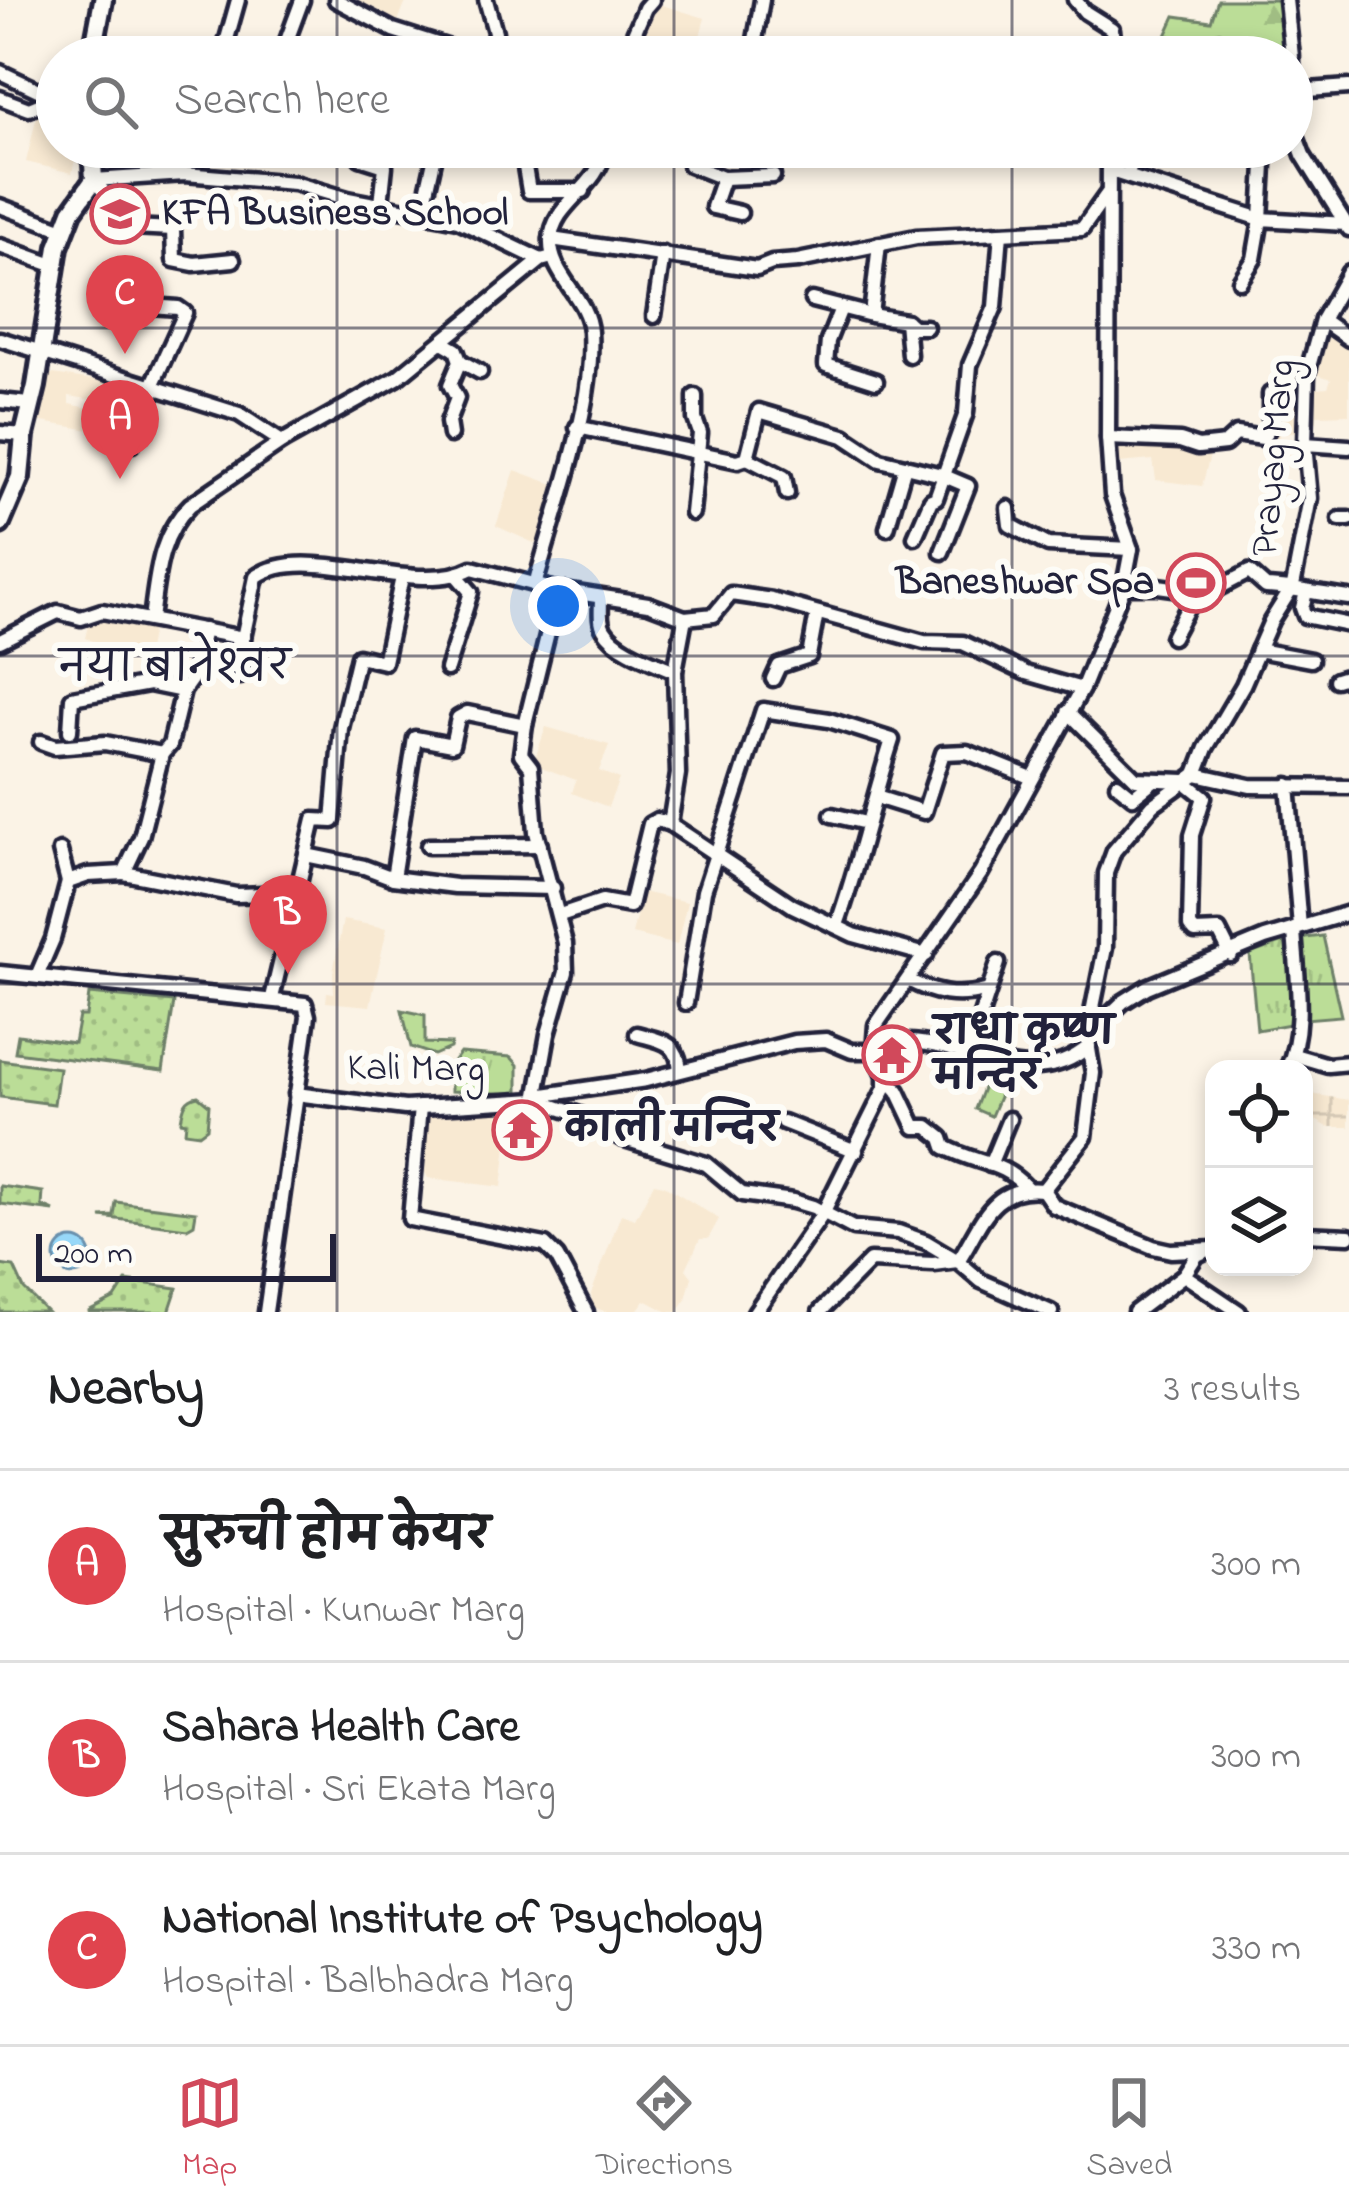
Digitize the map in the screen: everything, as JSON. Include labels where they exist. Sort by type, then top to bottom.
[{"type":"main road","points":[[96,36],[103,0]]},
{"type":"main road","points":[[0,524],[16,491],[53,265],[72,211],[94,180],[93,168]]},
{"type":"street","points":[[228,36],[238,0]]},
{"type":"street","points":[[289,36],[302,0]]},
{"type":"street","points":[[486,0],[495,36]]},
{"type":"street","points":[[632,36],[652,0]]},
{"type":"street","points":[[756,36],[762,0]]},
{"type":"street","points":[[1075,0],[1112,29],[1112,36]]},
{"type":"street","points":[[1286,0],[1290,36]]},
{"type":"street","points":[[342,1],[412,36]]},
{"type":"street","points":[[0,72],[36,90]]},
{"type":"street","points":[[1313,90],[1349,87]]},
{"type":"street","points":[[0,98],[29,109],[36,106]]},
{"type":"street","points":[[381,204],[385,168]]},
{"type":"street","points":[[422,214],[432,168]]},
{"type":"street","points":[[525,168],[529,191],[583,191]]},
{"type":"street","points":[[151,619],[160,550],[179,516],[282,442],[397,378],[547,259],[559,214],[598,168]]},
{"type":"street","points":[[690,168],[723,178],[773,176]]},
{"type":"street","points":[[1027,1188],[1012,1172],[945,1147],[928,1126],[915,1127],[874,1051],[876,1024],[981,873],[1082,689],[1124,586],[1131,549],[1112,495],[1108,438],[1111,168]]},
{"type":"street","points":[[1128,174],[1130,168]]},
{"type":"street","points":[[1240,281],[1254,259],[1263,168]]},
{"type":"street","points":[[1311,168],[1348,227]]},
{"type":"street","points":[[1111,171],[1259,219],[1348,227]]},
{"type":"street","points":[[94,180],[184,174],[294,183],[458,220],[547,259],[587,315],[591,334],[578,428],[536,586]]},
{"type":"street","points":[[723,178],[712,206],[740,213]]},
{"type":"street","points":[[94,180],[104,192],[112,226],[173,229],[174,260],[194,264],[233,260]]},
{"type":"street","points":[[551,239],[748,270],[916,237],[1082,229],[1109,190]]},
{"type":"street","points":[[0,206],[64,230]]},
{"type":"street","points":[[915,537],[931,500],[937,498],[966,413],[970,365],[995,307],[1001,232]]},
{"type":"street","points":[[872,315],[879,244]]},
{"type":"street","points":[[0,246],[53,265]]},
{"type":"street","points":[[655,316],[663,254]]},
{"type":"street","name":"Prayag Marg","points":[[1190,777],[1286,592],[1300,589],[1310,498],[1305,444],[1307,374],[1322,320],[1349,272]]},
{"type":"street","points":[[812,300],[926,327]]},
{"type":"street","points":[[132,444],[185,313],[151,306]]},
{"type":"street","points":[[841,308],[828,340],[826,365],[875,381]]},
{"type":"street","points":[[1322,320],[1349,339]]},
{"type":"street","points":[[906,321],[909,355]]},
{"type":"street","points":[[0,339],[239,414],[282,442]]},
{"type":"street","points":[[444,343],[456,350],[460,361],[480,372]]},
{"type":"street","points":[[449,435],[448,422],[457,398],[450,385],[460,361]]},
{"type":"street","points":[[1108,438],[1180,441],[1198,447],[1225,444],[1236,434],[1263,438],[1270,426],[1270,394]]},
{"type":"street","points":[[692,514],[700,433],[695,396]]},
{"type":"street","points":[[0,401],[29,404]]},
{"type":"street","points":[[747,458],[757,412],[763,410],[844,436],[880,460],[968,486],[942,552]]},
{"type":"street","points":[[578,428],[646,445],[738,461],[747,458],[784,477],[788,494]]},
{"type":"street","points":[[0,433],[24,435]]},
{"type":"street","points":[[1305,444],[1349,447]]},
{"type":"street","points":[[887,528],[905,466]]},
{"type":"street","points":[[1008,508],[1010,525],[1034,540],[1131,549]]},
{"type":"street","points":[[240,676],[256,577],[266,570],[309,566],[402,577],[458,577],[472,568],[552,590],[648,604],[685,618],[714,615],[731,594],[772,600],[924,642],[963,643],[1027,673],[1082,689]]},
{"type":"street","points":[[1124,586],[1209,593],[1250,572],[1265,587],[1349,598]]},
{"type":"street","points":[[272,998],[314,820],[333,821],[340,728],[358,656],[385,662],[402,577]]},
{"type":"street","points":[[447,669],[471,592],[458,577]]},
{"type":"street","points":[[1300,589],[1305,616],[1349,625]]},
{"type":"street","points":[[552,590],[555,604],[521,754],[531,767],[540,845],[560,915],[566,972],[548,1034],[537,1098],[597,1121],[621,1138],[706,1164],[742,1195],[793,1201],[853,1228],[898,1232],[926,1242],[981,1282],[1051,1312]]},
{"type":"street","points":[[1172,637],[1197,590]]},
{"type":"street","points":[[601,598],[601,622],[608,634],[640,656],[675,671]]},
{"type":"street","points":[[0,641],[58,612],[81,618],[102,611],[243,638]]},
{"type":"street","points":[[772,679],[779,666],[809,656],[817,613]]},
{"type":"street","points":[[670,824],[678,775],[675,671],[685,618]]},
{"type":"street","points":[[124,873],[141,837],[162,754],[170,745],[183,691],[193,677],[204,629]]},
{"type":"street","points":[[1258,650],[1311,660]]},
{"type":"street","points":[[70,731],[72,698],[149,683],[183,691]]},
{"type":"street","points":[[686,1003],[704,891],[764,710],[829,720],[892,740],[866,823],[860,862],[837,926]]},
{"type":"street","points":[[1068,712],[1136,778],[1349,787]]},
{"type":"street","points":[[393,878],[415,738],[452,745],[458,718],[466,713],[525,724]]},
{"type":"street","points":[[41,742],[56,747],[105,743],[162,754]]},
{"type":"street","points":[[876,796],[924,812],[943,752],[967,752],[1032,778]]},
{"type":"street","points":[[1190,777],[1205,801],[1192,835],[1190,926],[1195,932],[1219,931],[1232,955]]},
{"type":"street","points":[[1043,1190],[1085,1137],[1094,1073],[1088,1042],[1108,926],[1106,873],[1114,851],[1153,805],[1190,777]]},
{"type":"street","points":[[1117,784],[1133,797],[1153,781]]},
{"type":"street","points":[[1288,785],[1297,928],[1298,1022],[1291,1060]]},
{"type":"street","points":[[832,815],[866,823]]},
{"type":"street","points":[[560,915],[602,901],[631,906],[650,824],[657,820],[793,906],[854,935],[926,955]]},
{"type":"street","points":[[428,846],[540,845]]},
{"type":"street","points":[[38,976],[68,882],[60,851]]},
{"type":"street","points":[[306,855],[393,878],[455,886],[553,888]]},
{"type":"street","points":[[68,882],[88,875],[124,873],[236,896],[297,893]]},
{"type":"street","points":[[755,1312],[822,1215],[885,1088],[885,1076],[910,1042],[1018,1068],[1068,1062],[1123,1002],[1147,987],[1297,928],[1349,913]]},
{"type":"street","points":[[968,1057],[998,963]]},
{"type":"street","points":[[0,973],[298,1001],[308,1010],[266,1312]]},
{"type":"street","points":[[908,980],[945,994],[986,991]]},
{"type":"street","points":[[637,1034],[672,1044],[680,1070]]},
{"type":"street","name":"Kali Marg","points":[[296,1094],[371,1113],[537,1098],[646,1080],[794,1042],[826,1040],[852,1051],[874,1051]]},
{"type":"street","points":[[1294,1054],[1328,1065],[1349,1063]]},
{"type":"street","points":[[420,1107],[410,1219],[545,1245],[557,1257],[586,1312]]},
{"type":"street","points":[[990,1165],[1009,1119]]},
{"type":"street","points":[[783,1122],[856,1151]]},
{"type":"street","points":[[958,1261],[984,1210],[1027,1188],[1043,1190],[1054,1206],[1153,1247],[1205,1249]]},
{"type":"street","points":[[1313,1234],[1349,1236]]},
{"type":"street","points":[[1135,1312],[1205,1253]]},
{"type":"street","points":[[820,1312],[869,1261],[958,1261]]},
{"type":"street","points":[[1184,1275],[1239,1312]]},
{"type":"shaded area","points":[[348,0],[407,0],[395,28]]},
{"type":"shaded area","points":[[655,3],[705,18],[700,36],[640,36]]},
{"type":"shaded area","points":[[36,120],[36,164],[26,162]]},
{"type":"shaded area","points":[[1323,331],[1349,344],[1349,414],[1317,415],[1317,422],[1307,421],[1305,434],[1280,430],[1278,440],[1258,437],[1261,418],[1277,419],[1283,382],[1306,389],[1328,387],[1331,379],[1307,371]]},
{"type":"shaded area","points":[[46,373],[114,383],[106,402],[69,396],[69,404],[103,411],[97,431],[36,421]]},
{"type":"shaded area","points":[[1114,444],[1213,444],[1202,486],[1156,480],[1153,460],[1119,463]]},
{"type":"shaded area","points":[[515,470],[558,486],[543,547],[496,526]]},
{"type":"shaded area","points":[[96,618],[152,628],[146,661],[85,638],[89,621]]},
{"type":"shaded area","points":[[546,727],[609,745],[599,771],[619,779],[608,807],[572,793],[576,780],[533,764]]},
{"type":"shaded area","points":[[642,892],[687,902],[677,945],[632,934]]},
{"type":"shaded area","points":[[343,920],[387,928],[370,1006],[326,1002],[327,992],[334,993]]},
{"type":"shaded area","points":[[1313,1094],[1349,1100],[1349,1127],[1328,1127],[1313,1119]]},
{"type":"shaded area","points":[[429,1108],[511,1111],[502,1187],[428,1178],[425,1172]]},
{"type":"shaded area","points":[[654,1183],[719,1219],[708,1239],[700,1239],[686,1269],[692,1277],[686,1299],[678,1312],[645,1300],[636,1312],[593,1307],[591,1294],[621,1214],[635,1219]]},
{"type":"green space","points":[[1218,0],[1286,0],[1289,36],[1166,36],[1175,16],[1211,21]]},
{"type":"green space","points":[[1323,936],[1341,1016],[1305,1019],[1297,939]]},
{"type":"green space","points":[[1289,940],[1290,1024],[1257,1030],[1250,954]]},
{"type":"green space","points":[[89,994],[174,1002],[163,1071],[15,1052],[18,1035],[74,1043]]},
{"type":"green space","points":[[402,1010],[425,1015],[425,1043],[451,1044],[450,1048],[434,1055],[411,1047]]},
{"type":"green space","points":[[460,1053],[511,1057],[518,1065],[518,1094],[451,1091],[451,1065]]},
{"type":"green space","points":[[0,1060],[59,1068],[54,1104],[0,1097]]},
{"type":"green space","points":[[990,1070],[1007,1078],[991,1116],[975,1109]]},
{"type":"green space","points":[[198,1096],[209,1105],[207,1128],[199,1134],[185,1132],[184,1108]]},
{"type":"green space","points":[[0,1186],[43,1192],[42,1206],[54,1211],[0,1204]]},
{"type":"green space","points":[[116,1202],[196,1212],[194,1224],[187,1228],[101,1217],[114,1216]]},
{"type":"green space","points":[[0,1265],[14,1267],[24,1289],[47,1312],[0,1312]]},
{"type":"green space","points":[[126,1281],[177,1288],[169,1312],[88,1312],[115,1298]]},
{"type":"water","points":[[73,1239],[86,1244],[91,1257],[86,1270],[73,1275],[60,1270],[55,1257],[60,1244]]},
{"type":"place","name":"KFA Business School","points":[[120,214]]},
{"type":"place","name":"National Institute of Psychology","points":[[125,354]]},
{"type":"place","name":"सुरुची होम केयर","points":[[120,479]]},
{"type":"place","name":"Baneshwar Spa","points":[[1196,583]]},
{"type":"place","name":"Sahara Health Care","points":[[288,974]]},
{"type":"place","name":"राधा कृष्ण मन्दिर","points":[[892,1055]]},
{"type":"place","name":"काली मन्दिर","points":[[522,1130]]},
{"type":"district","name":"नया बानेश्वर","points":[[175,669]]}]
